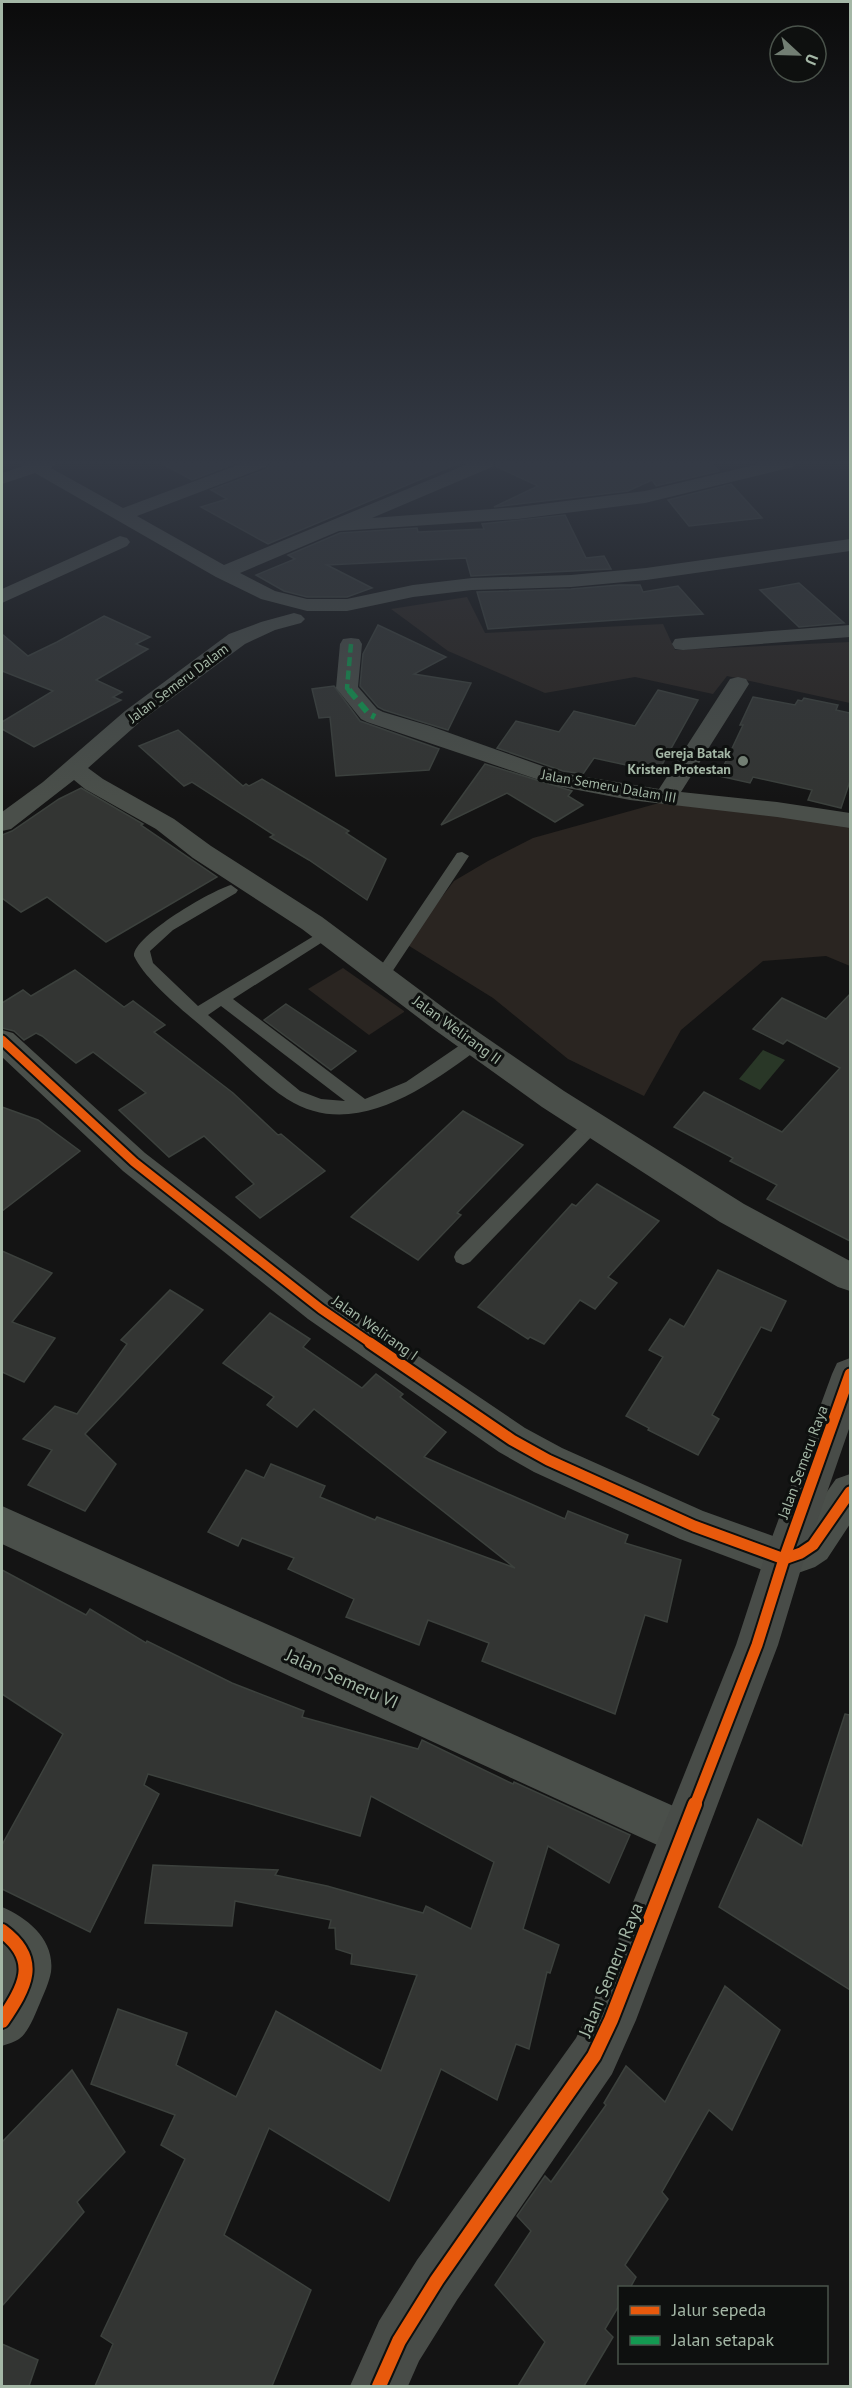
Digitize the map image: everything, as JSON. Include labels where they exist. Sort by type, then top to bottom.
[{"type":"street","points":[[2,597],[50,574]]},
{"type":"street","points":[[226,574],[300,612]]},
{"type":"street","name":"Jalan Semeru Dalam","points":[[2,824],[52,788],[134,716],[237,639],[300,612],[413,591],[472,584],[571,581],[641,574]]},
{"type":"street","points":[[683,644],[850,631]]},
{"type":"street","name":"Jalan Semeru Dalam III","points":[[351,644],[347,688],[369,714],[375,717],[419,728],[530,771],[558,779],[666,797],[806,812],[850,821]]},
{"type":"street","points":[[666,797],[738,684]]},
{"type":"street","name":"Jalan Welirang II","points":[[74,768],[94,784],[165,824],[202,852],[327,933],[442,1021],[593,1124],[732,1213],[850,1277]]},
{"type":"street","name":"Jalan Welirang I","points":[[2,1040],[134,1162],[321,1309],[512,1440],[548,1460],[685,1522],[783,1559]]},
{"type":"street","name":"Jalan Semeru Raya","points":[[379,2386],[399,2341],[437,2280],[594,2056],[611,2020],[757,1645],[783,1559],[850,1374]]},
{"type":"street","points":[[783,1559],[801,1553],[813,1545],[850,1492]]},
{"type":"street","name":"Jalan Semeru VI","points":[[2,1525],[682,1833]]},
{"type":"street","points":[[2,2021],[16,2001],[25,1980],[14,1945]]},
{"type":"lane","points":[[383,974],[462,856]]},
{"type":"lane","points":[[231,890],[149,941],[142,948],[142,957],[148,967],[197,1014],[294,1095],[311,1104],[330,1108],[363,1106],[402,1093],[475,1043]]},
{"type":"lane","points":[[197,1014],[327,933]]},
{"type":"lane","points":[[222,999],[363,1106]]},
{"type":"lane","points":[[463,1257],[593,1124]]},
{"type":"shaded area","points":[[467,597],[485,633],[663,624],[675,650],[850,642],[850,703],[727,676],[713,694],[635,677],[545,693],[448,651],[391,609]]},
{"type":"shaded area","points":[[659,803],[832,820],[850,824],[850,966],[826,956],[763,961],[681,1030],[644,1096],[568,1059],[493,998],[406,944],[454,881],[488,861],[533,838]]},
{"type":"shaded area","points":[[343,968],[404,1012],[369,1035],[308,989]]},
{"type":"shaded area","points":[[763,1050],[785,1060],[760,1090],[739,1079]]},
{"type":"building","points":[[345,574],[372,588],[347,597],[307,597],[284,591],[256,575]]},
{"type":"building","points":[[471,574],[502,574],[471,576]]},
{"type":"building","points":[[799,583],[844,623],[799,627],[760,590]]},
{"type":"building","points":[[640,585],[643,592],[678,586],[703,614],[488,629],[477,592],[571,589]]},
{"type":"building","points":[[104,616],[150,637],[136,644],[148,649],[96,680],[122,692],[113,697],[121,700],[34,747],[2,729],[2,722],[53,691],[2,671],[2,634],[28,656]]},
{"type":"building","points":[[378,625],[446,657],[414,674],[471,683],[448,730],[378,707],[360,686],[363,654]]},
{"type":"building","points":[[334,686],[360,721],[439,749],[429,770],[336,776],[330,717],[319,718],[312,689]]},
{"type":"building","points":[[658,690],[698,700],[658,772],[594,758],[583,774],[563,771],[497,748],[516,721],[559,732],[574,711],[635,726]]},
{"type":"building","points":[[753,697],[795,705],[798,700],[802,701],[804,698],[838,705],[836,710],[850,713],[850,781],[841,808],[808,800],[812,790],[753,777],[750,783],[719,776],[743,725],[740,725]]},
{"type":"building","points":[[178,730],[243,786],[246,784],[249,786],[262,779],[349,831],[346,833],[386,859],[367,900],[309,860],[270,837],[274,835],[192,782],[184,786],[139,746]]},
{"type":"building","points":[[485,764],[572,791],[568,796],[583,805],[555,822],[507,793],[441,825]]},
{"type":"building","points":[[81,788],[143,824],[141,825],[217,877],[106,942],[47,897],[21,912],[2,898],[2,835]]},
{"type":"building","points":[[75,970],[124,1007],[133,1001],[165,1025],[154,1032],[233,1093],[278,1135],[281,1134],[325,1171],[260,1218],[236,1197],[254,1184],[204,1136],[169,1157],[119,1110],[146,1093],[93,1052],[76,1063],[36,1033],[24,1040],[14,1031],[2,1028],[2,1003],[23,990],[31,996]]},
{"type":"building","points":[[850,994],[850,1241],[767,1199],[777,1185],[730,1161],[733,1158],[674,1127],[704,1092],[782,1132],[840,1068],[787,1040],[783,1044],[753,1029],[782,998],[826,1019]]},
{"type":"building","points":[[286,1004],[356,1051],[331,1070],[264,1020]]},
{"type":"building","points":[[2,1107],[38,1120],[80,1151],[2,1211]]},
{"type":"building","points":[[463,1111],[523,1145],[457,1213],[461,1215],[418,1260],[351,1217]]},
{"type":"building","points":[[597,1184],[659,1221],[608,1277],[617,1283],[595,1309],[580,1300],[544,1344],[530,1337],[528,1339],[478,1307],[572,1204],[576,1206]]},
{"type":"building","points":[[2,1251],[52,1273],[12,1322],[55,1338],[24,1382],[2,1372]]},
{"type":"building","points":[[718,1270],[786,1301],[771,1331],[761,1327],[712,1415],[719,1419],[698,1455],[648,1430],[649,1428],[626,1416],[663,1357],[649,1350],[670,1319],[684,1327]]},
{"type":"building","points":[[170,1290],[203,1310],[85,1434],[116,1464],[85,1511],[28,1485],[52,1450],[23,1439],[55,1406],[77,1414],[127,1344],[121,1340]]},
{"type":"building","points":[[270,1313],[310,1339],[303,1347],[362,1388],[376,1374],[403,1394],[400,1397],[446,1432],[424,1457],[565,1519],[568,1511],[628,1535],[625,1543],[681,1560],[667,1622],[645,1615],[615,1714],[482,1661],[489,1643],[428,1620],[419,1645],[346,1617],[354,1599],[288,1569],[294,1558],[242,1538],[238,1546],[208,1532],[246,1470],[264,1478],[271,1464],[325,1486],[320,1497],[375,1520],[377,1517],[515,1568],[314,1409],[297,1427],[267,1405],[274,1397],[223,1363]]},
{"type":"building","points":[[2,1570],[86,1615],[90,1609],[146,1643],[147,1641],[232,1683],[304,1711],[302,1717],[418,1749],[422,1740],[513,1784],[514,1782],[630,1835],[609,1883],[548,1846],[523,1929],[559,1945],[550,1973],[547,1972],[529,2049],[516,2044],[497,2100],[441,2069],[389,2201],[269,2128],[224,2235],[311,2290],[272,2386],[95,2386],[113,2344],[101,2336],[185,2159],[161,2145],[175,2115],[91,2084],[118,2009],[187,2033],[176,2065],[236,2097],[276,2011],[381,2071],[417,1975],[351,1964],[352,1954],[336,1949],[335,1928],[329,1928],[331,1920],[235,1901],[232,1926],[145,1923],[153,1865],[278,1870],[275,1875],[327,1886],[423,1913],[426,1906],[471,1929],[494,1862],[371,1796],[360,1836],[148,1774],[144,1785],[159,1794],[90,1932],[2,1889],[2,1845],[63,1734],[2,1694]]},
{"type":"building","points":[[845,1714],[850,1715],[850,1990],[719,1907],[758,1819],[802,1846]]},
{"type":"building","points":[[725,1986],[780,2030],[732,2130],[709,2110],[662,2192],[668,2199],[625,2265],[636,2277],[631,2286],[618,2286],[618,2307],[605,2329],[613,2337],[584,2386],[518,2386],[545,2342],[495,2285],[531,2231],[517,2216],[545,2176],[551,2182],[606,2105],[604,2103],[626,2066],[665,2102]]},
{"type":"building","points":[[72,2070],[125,2152],[77,2202],[84,2212],[2,2306],[2,2142]]},
{"type":"building","points":[[2,2344],[38,2360],[29,2386],[2,2386]]},
{"type":"marked path","points":[[351,644],[347,688],[369,714],[375,717]]},
{"type":"cycle path","points":[[2,1040],[134,1162],[321,1309],[512,1440],[548,1460],[694,1526],[784,1559],[801,1553],[813,1545],[850,1492]]},
{"type":"cycle path","points":[[379,2386],[399,2341],[437,2280],[594,2056],[611,2020],[757,1645],[784,1559],[850,1374]]},
{"type":"cycle path","points":[[2,1931],[12,1938],[24,1952],[26,1962],[26,1973],[19,1994],[2,2021]]},
{"type":"place","name":"Gereja Batak Kristen Protestan","points":[[743,761]]}]
